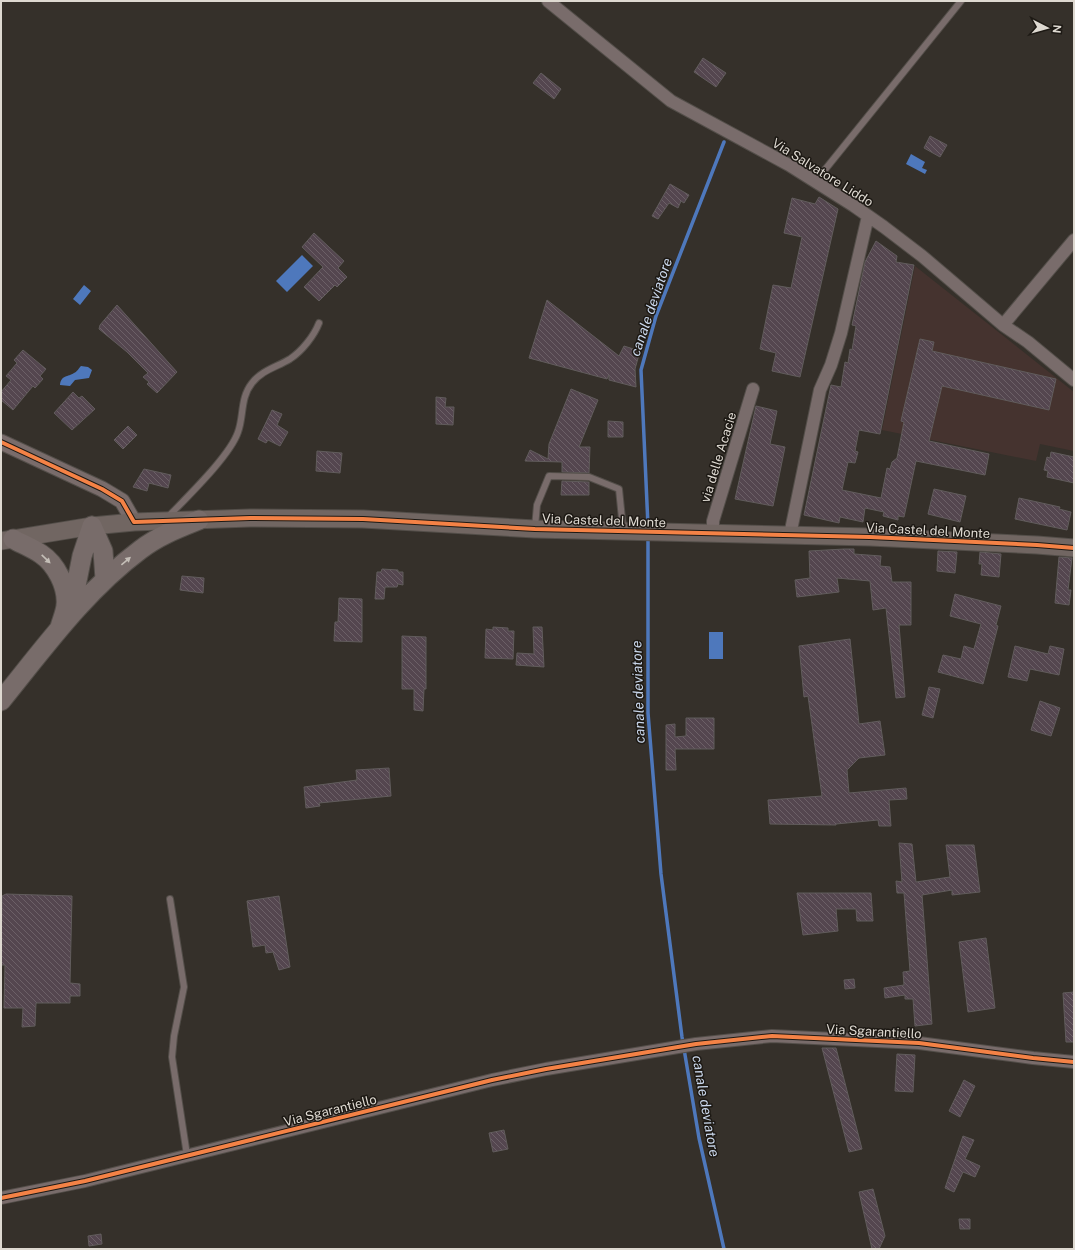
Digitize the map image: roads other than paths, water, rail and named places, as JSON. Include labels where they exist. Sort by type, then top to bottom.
[{"type":"main road","name":"Via Castel del Monte","points":[[7,540],[92,526],[134,522],[363,519],[535,528],[790,535],[1013,544],[1074,548]]},
{"type":"main road","points":[[1,701],[59,628],[105,579],[140,550],[165,534],[199,520]]},
{"type":"main road","points":[[92,526],[103,551],[105,579]]},
{"type":"main road","points":[[59,628],[66,605],[76,586],[82,556],[92,526]]},
{"type":"main road","points":[[7,540],[42,555],[52,565],[60,577],[64,589],[66,605]]},
{"type":"street","name":"Via Salvatore Liddo","points":[[548,1],[671,101],[789,165],[868,216],[922,256],[1003,325],[1028,342],[1074,380]]},
{"type":"street","points":[[790,535],[820,390],[831,365],[841,333],[868,216]]},
{"type":"street","points":[[1003,325],[1074,240]]},
{"type":"street","name":"via delle Acacie","points":[[712,533],[713,521],[753,389]]},
{"type":"street","points":[[1,442],[102,489],[122,501],[134,522]]},
{"type":"street","name":"Via Sgarantiello","points":[[1,1198],[85,1181],[492,1080],[696,1044],[737,1039],[791,1036],[919,1042],[1074,1062]]},
{"type":"lane","points":[[815,182],[961,1]]},
{"type":"lane","points":[[164,521],[200,483],[231,445],[238,432],[244,397],[251,383],[269,368],[290,358],[306,344],[316,331],[319,323]]},
{"type":"lane","points":[[535,528],[537,505],[549,476],[589,477],[619,489],[639,531]]},
{"type":"lane","points":[[170,899],[184,987],[175,1030],[172,1057],[187,1156]]},
{"type":"water","points":[[911,154],[925,162],[922,168],[927,170],[925,174],[906,164]]},
{"type":"water","points":[[302,255],[313,266],[287,292],[276,281]]},
{"type":"water","points":[[84,285],[91,291],[80,305],[73,299]]},
{"type":"water","points":[[81,366],[88,367],[92,370],[89,378],[75,380],[70,386],[60,385],[63,378],[77,371]]},
{"type":"water","points":[[709,632],[723,632],[723,659],[709,659]]},
{"type":"waterway","name":"canale deviatore","points":[[648,526],[641,370],[656,316],[724,142]]},
{"type":"waterway","name":"canale deviatore","points":[[648,537],[648,713],[661,874],[682,1037],[699,1138],[724,1249]]}]
